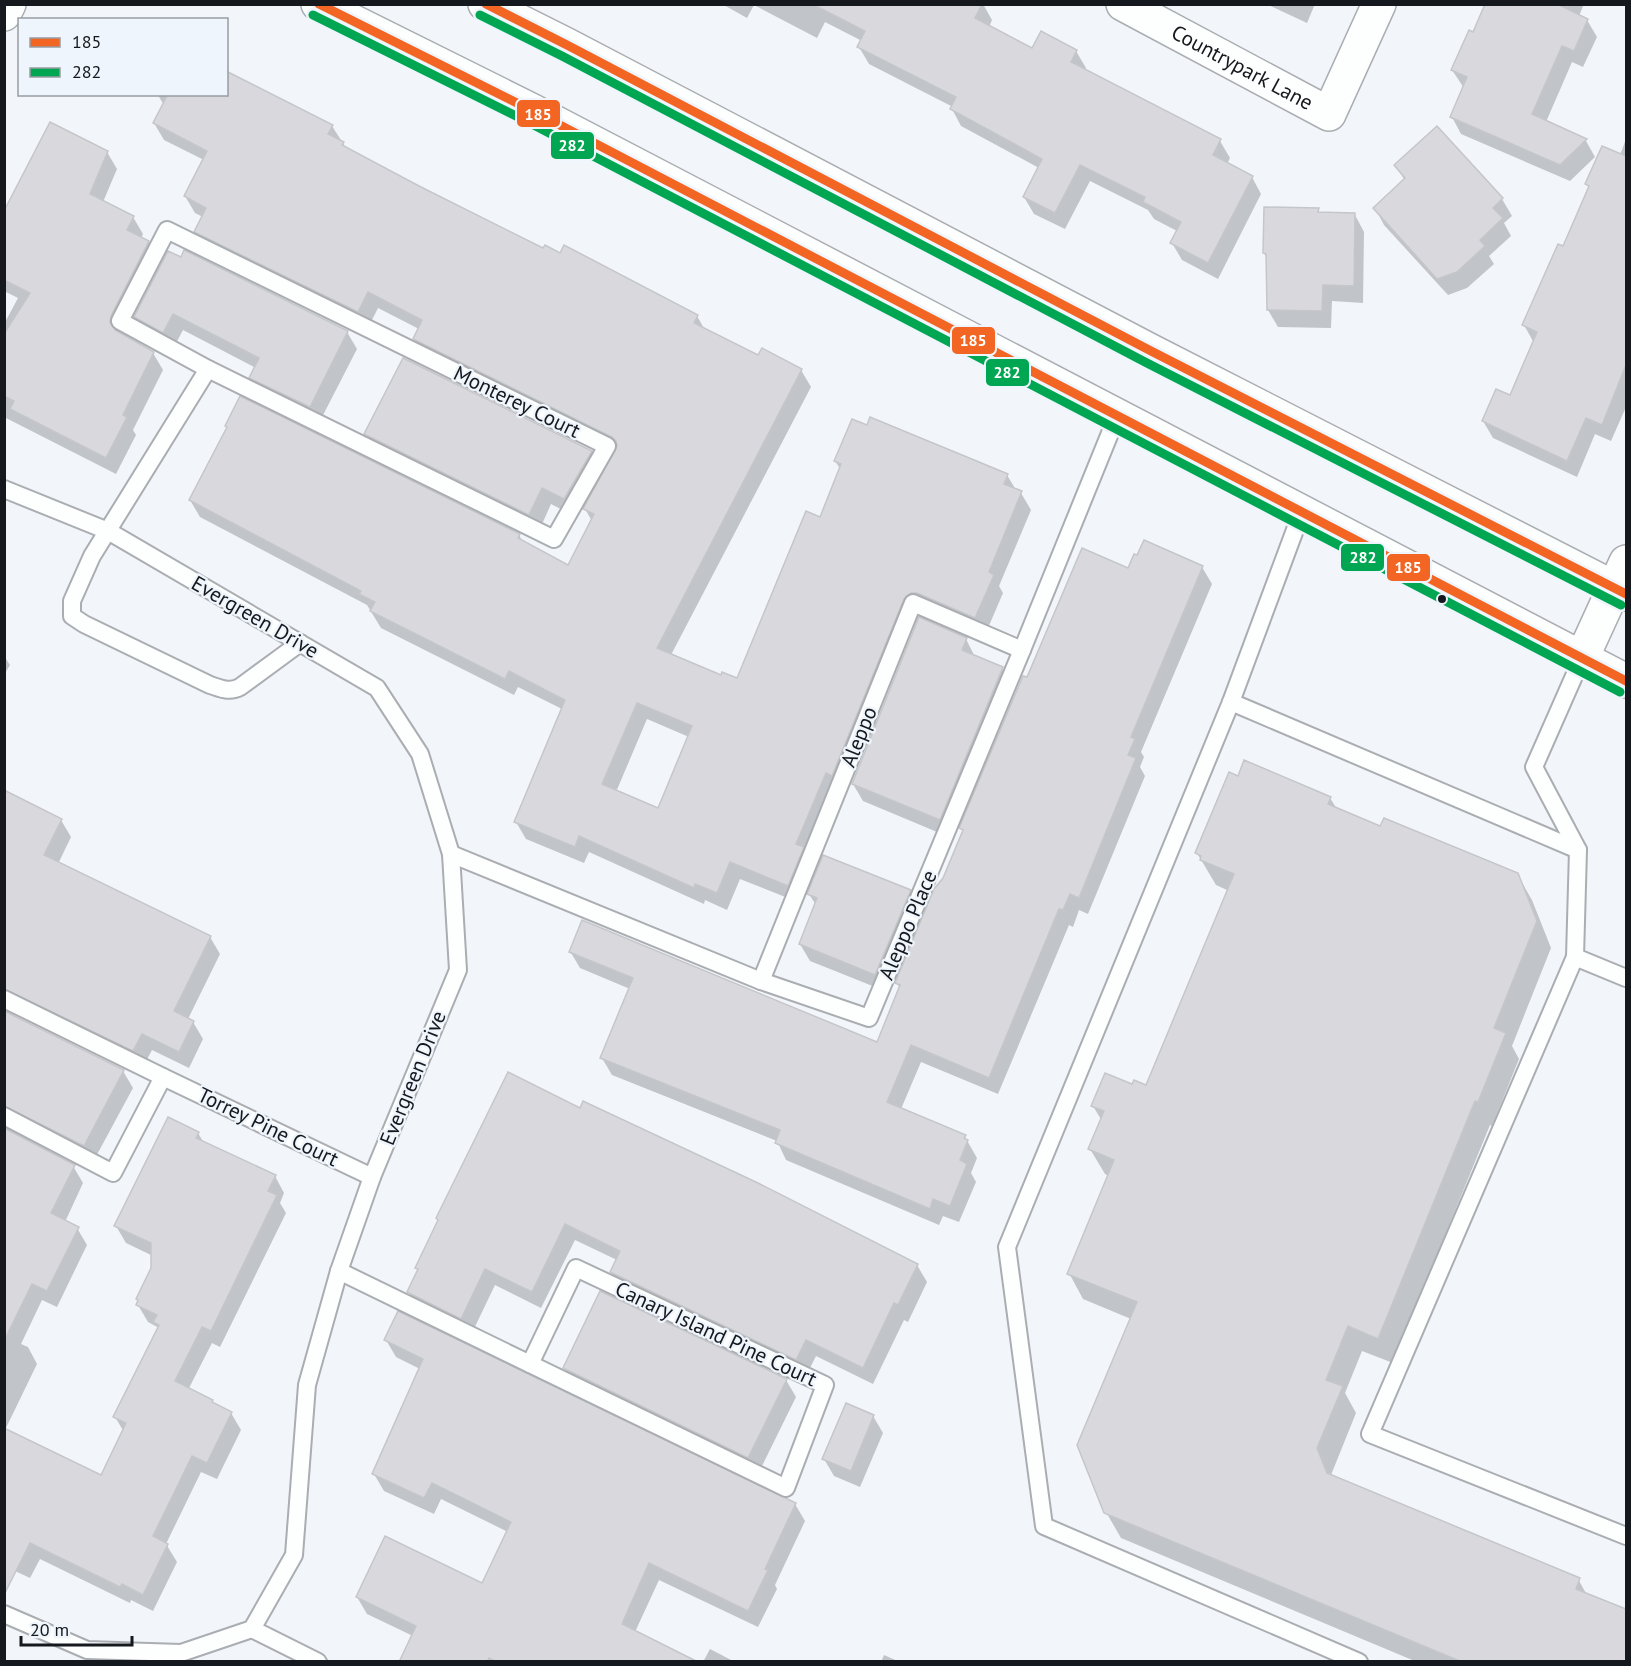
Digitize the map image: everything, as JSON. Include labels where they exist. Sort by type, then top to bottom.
[{"type":"main road","points":[[4,14],[9,4]]},
{"type":"main road","points":[[318,4],[533,111],[1626,681]]},
{"type":"main road","points":[[486,4],[1152,351],[1623,581],[1582,658]]},
{"type":"main road","name":"Countrypark Lane","points":[[1123,4],[1329,114],[1379,4]]},
{"type":"lane","name":"Monterey Court","points":[[167,230],[607,446],[554,539],[208,369],[120,321],[167,230]]},
{"type":"lane","points":[[208,369],[92,556],[72,601],[72,616],[210,685],[227,691],[240,687],[300,644]]},
{"type":"lane","name":"Aleppo Place","points":[[451,854],[761,981],[869,1018],[1117,416]]},
{"type":"lane","name":"Evergreen Drive","points":[[4,489],[108,531],[377,688],[420,754],[451,854],[458,970],[372,1178],[339,1271],[307,1385],[294,1555],[252,1629]]},
{"type":"lane","points":[[1302,511],[1231,702],[1006,1246],[1044,1526],[1359,1662]]},
{"type":"lane","name":"Aleppo","points":[[761,981],[913,603],[1022,650]]},
{"type":"lane","points":[[1582,658],[1534,768],[1578,850],[1575,957],[1370,1434],[1626,1536]]},
{"type":"lane","points":[[1231,702],[1578,850]]},
{"type":"lane","points":[[1575,957],[1626,978]]},
{"type":"lane","name":"Torrey Pine Court","points":[[4,999],[372,1178]]},
{"type":"lane","points":[[4,1116],[113,1173],[163,1077]]},
{"type":"lane","name":"Canary Island Pine Court","points":[[339,1271],[530,1364],[786,1488],[825,1385],[576,1268],[530,1364]]},
{"type":"lane","points":[[4,1614],[87,1650],[181,1653],[252,1629],[318,1662]]},
{"type":"building","points":[[812,4],[982,4],[975,18],[1032,48],[1041,31],[1077,50],[1071,62],[1221,139],[1213,155],[1253,176],[1208,263],[1170,243],[1181,222],[1143,202],[1145,197],[1080,165],[1055,213],[1023,197],[1042,159],[950,109],[956,97],[857,47],[865,31]]},
{"type":"building","points":[[1485,4],[1557,4],[1588,19],[1574,51],[1562,46],[1532,114],[1587,139],[1560,165],[1450,117],[1467,77],[1451,70],[1469,30],[1473,32]]},
{"type":"building","points":[[228,72],[333,125],[328,134],[344,142],[342,145],[419,186],[543,248],[545,245],[560,253],[564,245],[698,315],[694,323],[758,355],[762,348],[802,369],[657,648],[721,675],[722,672],[737,678],[806,511],[820,517],[841,464],[834,461],[852,419],[867,425],[870,417],[1008,474],[1004,484],[1022,491],[989,572],[994,575],[975,618],[917,593],[911,593],[904,599],[832,776],[826,773],[796,844],[804,847],[788,886],[730,862],[717,893],[695,884],[694,888],[579,836],[575,847],[514,822],[565,700],[509,671],[505,679],[370,611],[375,602],[359,594],[361,591],[189,500],[227,427],[225,426],[240,396],[520,534],[518,538],[568,565],[594,514],[583,509],[617,446],[612,437],[413,339],[422,320],[368,292],[358,312],[194,232],[206,208],[184,196],[207,151],[153,123],[167,96],[228,96]],"holes":[[[637,703],[692,726],[658,808],[602,784]]]},
{"type":"building","points":[[50,122],[108,151],[90,194],[134,216],[127,230],[149,241],[110,322],[115,330],[154,352],[123,415],[127,417],[106,458],[10,409],[14,401],[4,396],[4,334],[30,293],[4,280],[4,211]]},
{"type":"building","points":[[1437,126],[1503,198],[1493,208],[1503,218],[1480,240],[1485,246],[1457,272],[1437,279],[1373,208],[1405,178],[1394,165]]},
{"type":"building","points":[[1602,146],[1626,156],[1626,365],[1602,425],[1586,418],[1567,461],[1482,421],[1496,389],[1510,395],[1537,332],[1522,325],[1558,244],[1563,246],[1589,186],[1585,184]]},
{"type":"building","points":[[1264,207],[1319,208],[1318,212],[1355,213],[1354,286],[1323,285],[1322,311],[1267,310],[1266,254],[1263,253]]},
{"type":"building","points":[[184,250],[348,331],[310,407],[249,378],[259,358],[173,314],[163,333],[134,317],[168,251],[181,257]]},
{"type":"building","points":[[403,358],[592,451],[564,499],[542,488],[529,515],[364,434]]},
{"type":"building","points":[[1144,540],[1203,566],[1131,737],[1135,739],[1128,755],[1136,758],[1079,898],[1070,894],[1063,910],[1059,909],[989,1078],[911,1045],[887,1102],[966,1135],[964,1138],[968,1140],[960,1160],[967,1164],[950,1206],[933,1199],[930,1209],[775,1143],[780,1130],[600,1058],[633,978],[569,952],[582,920],[877,1042],[900,985],[895,983],[934,889],[943,878],[963,830],[959,828],[1023,676],[1027,677],[1082,548],[1128,568]]},
{"type":"building","points":[[919,617],[967,638],[962,650],[1003,667],[940,820],[852,784]]},
{"type":"building","points":[[1244,760],[1331,797],[1328,804],[1380,826],[1384,818],[1518,873],[1537,921],[1494,1028],[1506,1033],[1478,1102],[1475,1101],[1378,1339],[1348,1326],[1326,1380],[1343,1386],[1317,1448],[1327,1473],[1580,1578],[1576,1589],[1626,1609],[1626,1662],[1462,1662],[1104,1513],[1077,1445],[1137,1302],[1067,1274],[1114,1160],[1088,1149],[1104,1111],[1091,1106],[1105,1073],[1132,1084],[1134,1080],[1146,1085],[1234,874],[1200,860],[1201,856],[1195,853],[1229,772],[1238,776]]},
{"type":"building","points":[[4,790],[62,819],[44,855],[211,936],[174,1011],[194,1021],[179,1052],[142,1034],[133,1051],[4,989]]},
{"type":"building","points":[[823,855],[911,890],[875,975],[799,944],[817,898],[807,894]]},
{"type":"building","points":[[4,1011],[124,1070],[84,1146],[4,1106]]},
{"type":"building","points":[[508,1072],[580,1108],[583,1101],[758,1183],[918,1264],[898,1305],[894,1303],[863,1368],[806,1340],[796,1360],[610,1272],[620,1251],[565,1224],[532,1292],[485,1269],[461,1319],[407,1292],[418,1269],[415,1268],[438,1220],[436,1218]]},
{"type":"building","points":[[168,1117],[199,1132],[196,1138],[276,1175],[268,1191],[277,1195],[211,1331],[202,1327],[175,1381],[232,1412],[207,1463],[192,1456],[153,1536],[168,1544],[143,1595],[122,1584],[120,1587],[30,1543],[4,1595],[4,1428],[101,1475],[126,1423],[113,1417],[159,1325],[153,1322],[157,1315],[136,1305],[138,1300],[136,1299],[151,1268],[151,1243],[114,1226]]},
{"type":"building","points":[[4,1128],[75,1165],[51,1213],[79,1227],[47,1291],[32,1284],[4,1341]]},
{"type":"building","points":[[600,1291],[787,1379],[748,1458],[563,1368]]},
{"type":"building","points":[[398,1311],[796,1503],[748,1611],[649,1563],[622,1624],[698,1662],[497,1662],[489,1658],[487,1662],[399,1662],[416,1626],[356,1597],[385,1536],[482,1583],[511,1522],[432,1483],[424,1498],[372,1474],[423,1359],[384,1340]]},
{"type":"building","points":[[846,1403],[874,1415],[851,1471],[822,1459]]},
{"type":"transit line","name":"185","points":[[319,4],[533,111],[1626,681]]},
{"type":"transit line","name":"185","points":[[486,4],[1151,351],[1626,594]]},
{"type":"transit line","name":"282","points":[[313,15],[528,122],[1620,692]]},
{"type":"transit line","name":"282","points":[[480,15],[1145,362],[1621,605]]}]
